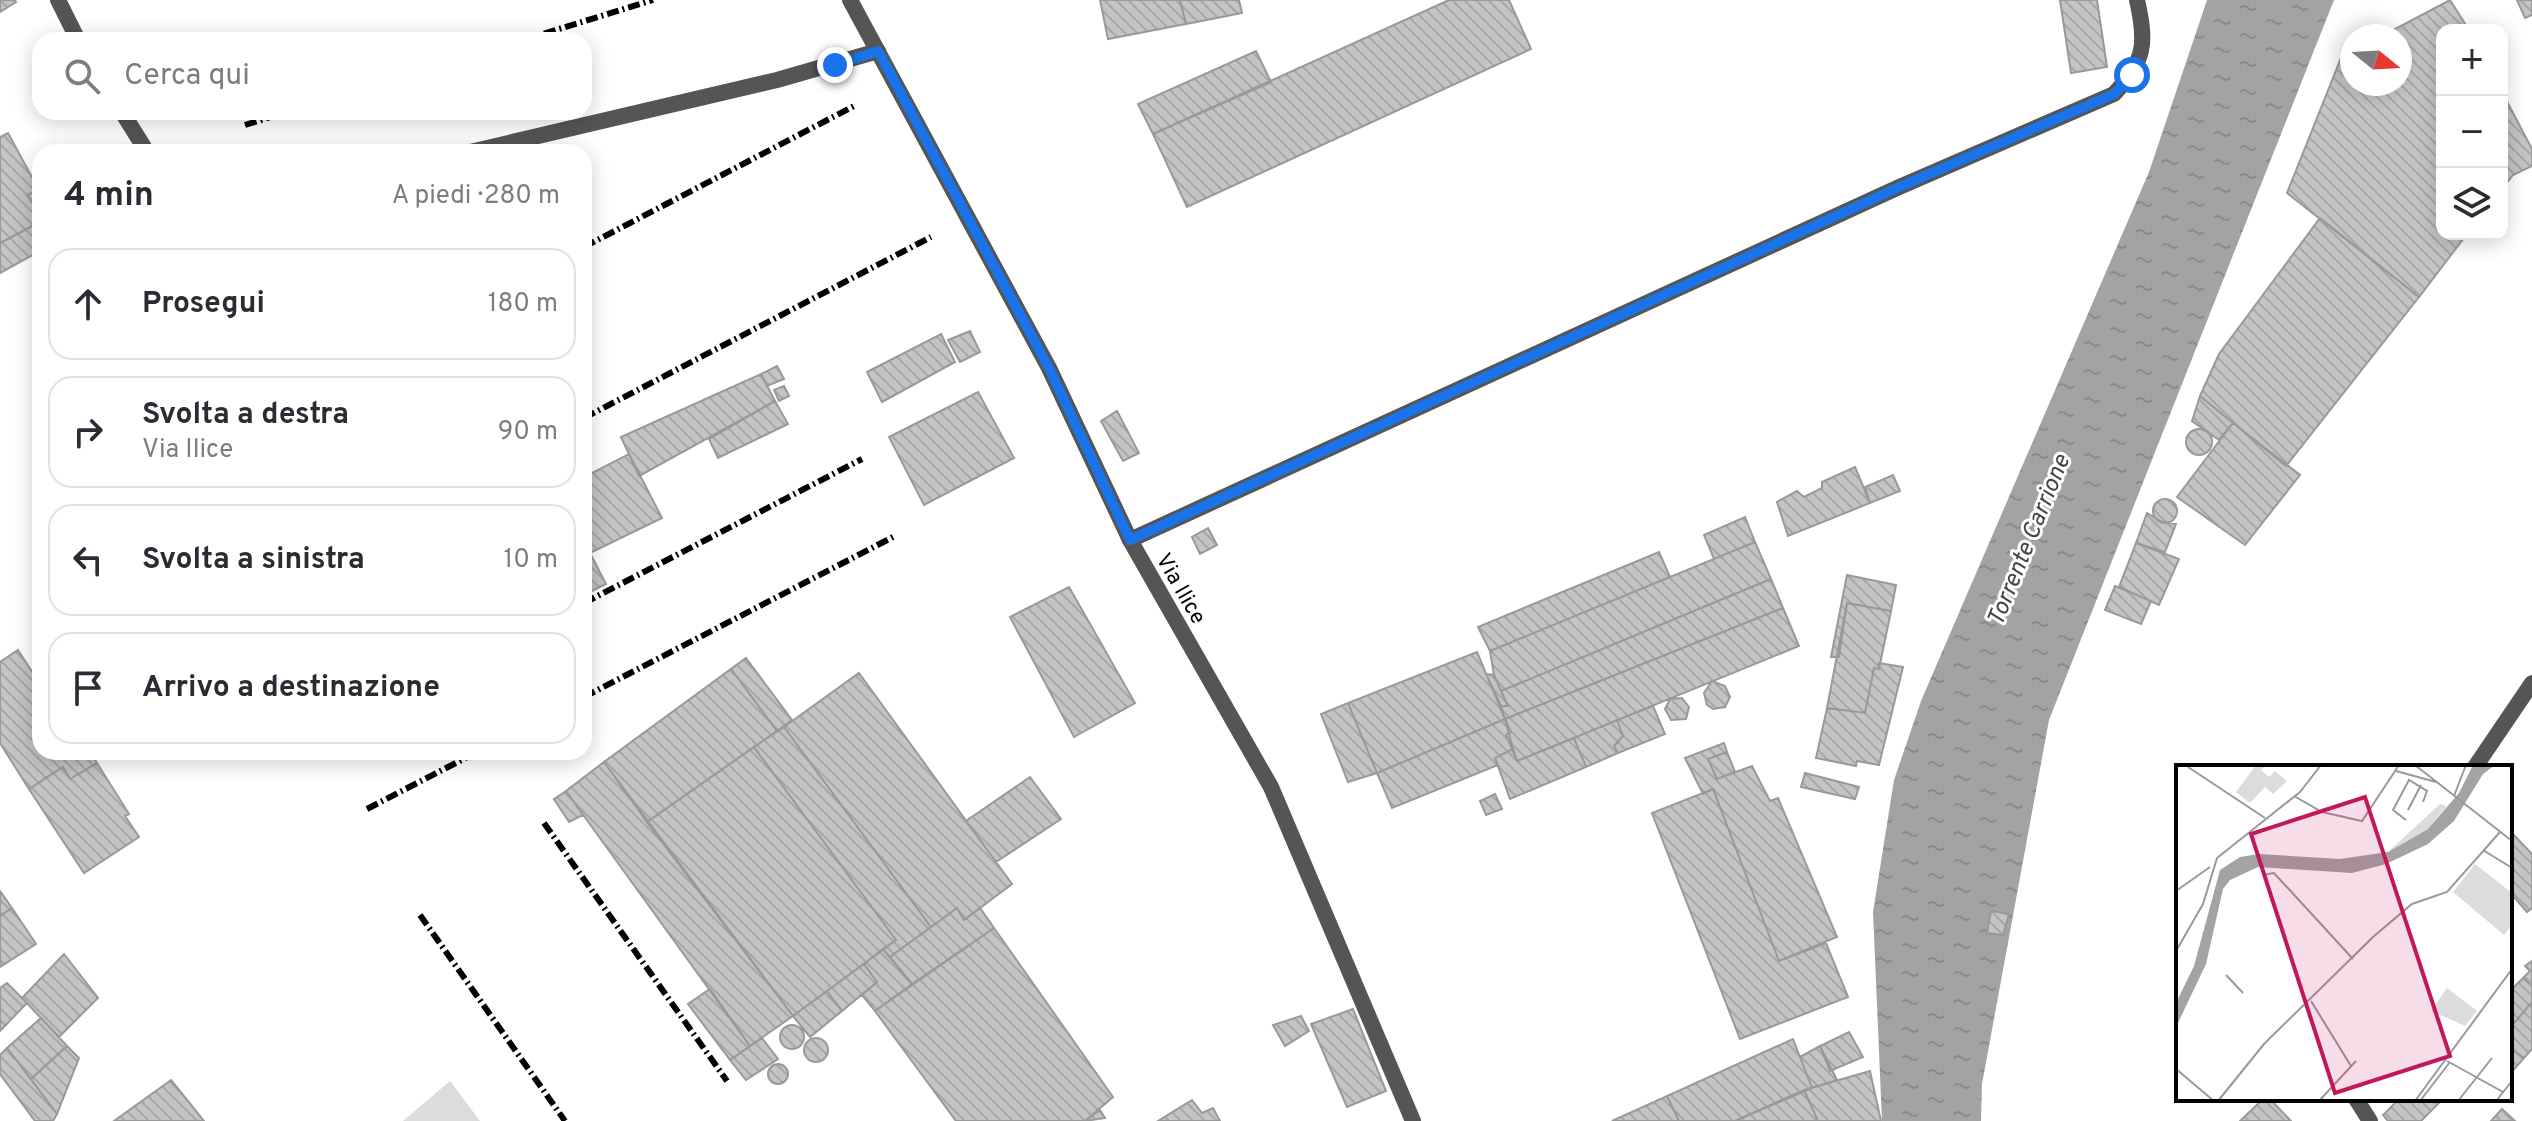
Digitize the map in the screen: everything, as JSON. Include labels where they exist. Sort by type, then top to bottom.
[{"type":"street","points":[[58,0],[74,32]]},
{"type":"street","name":"Via Ilice","points":[[850,0],[1049,368],[1130,540],[1271,787],[1413,1121]]},
{"type":"street","points":[[1130,540],[1882,194],[2114,94],[2132,75],[2143,52],[2137,0]]},
{"type":"street","points":[[504,144],[777,80],[878,51]]},
{"type":"street","points":[[127,120],[142,144]]},
{"type":"street","points":[[2476,765],[2530,692]]},
{"type":"street","points":[[2357,1101],[2370,1121]]},
{"type":"shaded area","points":[[450,1081],[480,1121],[403,1121]]},
{"type":"water","name":"Torrente Carrione","points":[[2207,0],[2334,0],[2049,720],[1982,1084],[1981,1121],[1882,1121],[1873,912],[1894,780],[1921,701],[2149,172]]},
{"type":"building","points":[[0,0],[15,0],[16,2],[0,12]]},
{"type":"building","points":[[1100,0],[1180,0],[1186,24],[1108,39]]},
{"type":"building","points":[[1180,0],[1239,0],[1242,13],[1186,24]]},
{"type":"building","points":[[1449,0],[1509,0],[1531,49],[1187,207],[1153,134]]},
{"type":"building","points":[[2060,0],[2097,0],[2107,67],[2071,73]]},
{"type":"building","points":[[2450,0],[2465,24],[2436,24],[2436,240],[2462,240],[2419,297],[2287,193],[2340,60],[2340,96],[2412,96],[2412,24],[2405,24]]},
{"type":"building","points":[[2517,0],[2532,0],[2532,15],[2525,18]]},
{"type":"building","points":[[1256,51],[1271,82],[1153,134],[1138,104]]},
{"type":"building","points":[[2508,103],[2532,149],[2532,166],[2513,175],[2508,181]]},
{"type":"building","points":[[8,133],[32,177],[32,193],[27,195],[32,203],[32,226],[0,243],[0,137]]},
{"type":"building","points":[[2320,218],[2419,297],[2286,466],[2200,396],[2219,354]]},
{"type":"building","points":[[32,226],[32,255],[0,273],[0,243]]},
{"type":"building","points":[[970,331],[980,352],[960,362],[948,340]]},
{"type":"building","points":[[941,334],[955,362],[882,402],[867,372]]},
{"type":"building","points":[[777,366],[784,379],[767,386],[761,374]]},
{"type":"building","points":[[761,374],[775,401],[639,476],[621,437]]},
{"type":"building","points":[[784,386],[789,396],[779,401],[774,390]]},
{"type":"building","points":[[978,392],[1014,458],[924,505],[889,437]]},
{"type":"building","points":[[2200,396],[2233,423],[2219,440],[2192,421]]},
{"type":"building","points":[[775,401],[788,424],[718,458],[709,439]]},
{"type":"building","points":[[1117,411],[1139,453],[1123,461],[1101,421]]},
{"type":"building","points":[[2233,423],[2300,475],[2245,545],[2177,497]]},
{"type":"building","points":[[2199,429],[2208,433],[2212,442],[2208,451],[2199,455],[2190,451],[2186,442],[2190,433]]},
{"type":"building","points":[[629,454],[662,518],[592,552],[592,473]]},
{"type":"building","points":[[1855,467],[1870,503],[1788,536],[1777,502],[1797,491],[1804,497],[1822,488],[1822,482]]},
{"type":"building","points":[[1893,475],[1900,491],[1870,503],[1865,487]]},
{"type":"building","points":[[2165,499],[2173,503],[2177,511],[2173,519],[2165,523],[2157,519],[2153,511],[2157,503]]},
{"type":"building","points":[[2147,513],[2162,522],[2176,524],[2165,552],[2136,543]]},
{"type":"building","points":[[1745,517],[1755,542],[1714,559],[1704,535]]},
{"type":"building","points":[[1208,528],[1217,545],[1200,554],[1192,537]]},
{"type":"building","points":[[1755,542],[1771,579],[1501,691],[1494,675],[1490,651]]},
{"type":"building","points":[[2136,543],[2179,559],[2159,605],[2119,587]]},
{"type":"building","points":[[1659,552],[1670,577],[1490,651],[1478,627]]},
{"type":"building","points":[[592,557],[606,584],[592,591]]},
{"type":"building","points":[[1847,575],[1896,585],[1891,611],[1847,603],[1839,657],[1831,657]]},
{"type":"building","points":[[1771,579],[1783,608],[1505,719],[1501,706],[1508,706],[1501,691]]},
{"type":"building","points":[[2115,586],[2151,601],[2141,624],[2105,610]]},
{"type":"building","points":[[1069,587],[1135,703],[1074,737],[1010,617]]},
{"type":"building","points":[[1847,603],[1891,611],[1879,669],[1874,668],[1865,713],[1827,708]]},
{"type":"building","points":[[1783,608],[1799,646],[1517,761],[1506,735],[1511,732],[1505,719]]},
{"type":"building","points":[[18,650],[32,672],[32,760],[95,760],[97,763],[70,779],[63,767],[29,789],[0,743],[0,662]]},
{"type":"building","points":[[1477,652],[1505,719],[1377,773],[1348,703]]},
{"type":"building","points":[[746,658],[792,720],[777,731],[731,669]]},
{"type":"building","points":[[1879,663],[1903,667],[1879,765],[1857,761],[1856,766],[1816,758],[1827,708],[1865,713],[1874,668],[1879,669]]},
{"type":"building","points":[[731,669],[777,731],[647,822],[604,762]]},
{"type":"building","points":[[859,673],[1012,884],[964,920],[957,908],[931,927],[784,727]]},
{"type":"building","points":[[1486,674],[1494,675],[1508,706],[1501,706]]},
{"type":"building","points":[[1712,681],[1725,686],[1730,697],[1725,707],[1713,709],[1707,705],[1704,693]]},
{"type":"building","points":[[1682,698],[1689,707],[1686,719],[1671,720],[1665,709],[1670,699]]},
{"type":"building","points":[[1348,703],[1377,773],[1348,782],[1321,714]]},
{"type":"building","points":[[1653,706],[1665,734],[1618,753],[1614,746],[1623,736],[1617,720]]},
{"type":"building","points":[[1505,719],[1513,749],[1495,758],[1498,765],[1392,808],[1377,773]]},
{"type":"building","points":[[1617,720],[1623,736],[1614,746],[1618,753],[1586,767],[1574,738]]},
{"type":"building","points":[[784,727],[931,927],[890,957],[883,949],[896,940],[754,747]]},
{"type":"building","points":[[1574,738],[1586,767],[1510,799],[1495,758],[1513,749],[1517,761]]},
{"type":"building","points":[[1724,743],[1727,752],[1708,759],[1717,779],[1752,766],[1770,801],[1778,798],[1837,937],[1779,961],[1713,789],[1703,794],[1685,758]]},
{"type":"building","points":[[754,747],[896,940],[793,1016],[647,822]]},
{"type":"building","points":[[1727,752],[1735,772],[1717,779],[1708,759]]},
{"type":"building","points":[[604,762],[793,1016],[750,1046],[566,791]]},
{"type":"building","points":[[97,763],[129,814],[125,816],[139,837],[84,873],[29,789],[63,767],[70,779]]},
{"type":"building","points":[[1805,773],[1859,787],[1855,799],[1801,787]]},
{"type":"building","points":[[1030,777],[1061,819],[996,862],[966,821]]},
{"type":"building","points":[[1713,789],[1779,961],[1826,943],[1848,997],[1740,1039],[1652,813]]},
{"type":"building","points":[[566,791],[583,815],[569,822],[554,799]]},
{"type":"building","points":[[1495,794],[1502,809],[1486,815],[1480,801]]},
{"type":"building","points":[[2512,833],[2532,854],[2532,908],[2527,912],[2514,897],[2512,899]]},
{"type":"building","points":[[0,891],[12,908],[0,916]]},
{"type":"building","points":[[12,908],[36,944],[0,967],[0,916]]},
{"type":"building","points":[[957,908],[964,920],[980,908],[994,928],[912,984],[890,957]]},
{"type":"building","points":[[1991,911],[2009,914],[2003,935],[1987,933]]},
{"type":"building","points":[[994,928],[1113,1097],[1085,1121],[956,1121],[875,1011]]},
{"type":"building","points":[[883,949],[912,984],[875,1011],[862,995],[877,982],[864,964]]},
{"type":"building","points":[[64,954],[98,998],[59,1037],[22,998]]},
{"type":"building","points":[[2532,961],[2532,986],[2523,978],[2530,971],[2525,966]]},
{"type":"building","points":[[864,964],[877,982],[842,1011],[827,991]]},
{"type":"building","points":[[2523,978],[2532,986],[2532,1002],[2512,1026],[2512,989]]},
{"type":"building","points":[[7,983],[27,1003],[0,1031],[0,988]]},
{"type":"building","points":[[710,989],[750,1046],[730,1060],[688,1004]]},
{"type":"building","points":[[827,991],[842,1011],[810,1037],[793,1016]]},
{"type":"building","points":[[2532,1002],[2532,1049],[2524,1058],[2512,1049],[2512,1026]]},
{"type":"building","points":[[1353,1009],[1386,1091],[1347,1107],[1311,1024]]},
{"type":"building","points":[[1301,1016],[1309,1031],[1285,1046],[1273,1025]]},
{"type":"building","points":[[41,1018],[67,1046],[31,1079],[7,1048]]},
{"type":"building","points":[[792,1025],[803,1032],[804,1037],[797,1048],[792,1049],[781,1042],[780,1037],[787,1026]]},
{"type":"building","points":[[1849,1032],[1863,1057],[1830,1071],[1820,1046]]},
{"type":"building","points":[[762,1038],[778,1059],[746,1080],[730,1060]]},
{"type":"building","points":[[816,1038],[825,1041],[828,1050],[825,1059],[816,1062],[807,1059],[804,1050],[807,1041]]},
{"type":"building","points":[[1793,1039],[1812,1088],[1735,1121],[1679,1121],[1667,1096]]},
{"type":"building","points":[[67,1046],[79,1058],[57,1114],[31,1079]]},
{"type":"building","points":[[1820,1046],[1837,1080],[1812,1088],[1800,1057]]},
{"type":"building","points":[[7,1048],[57,1114],[53,1121],[35,1121],[0,1074],[0,1055]]},
{"type":"building","points":[[2512,1049],[2524,1058],[2512,1072]]},
{"type":"building","points":[[778,1064],[785,1067],[788,1074],[785,1081],[778,1084],[771,1081],[768,1074],[771,1067]]},
{"type":"building","points":[[1870,1071],[1881,1121],[1818,1121],[1804,1090]]},
{"type":"building","points":[[171,1080],[204,1121],[114,1121]]},
{"type":"building","points":[[1804,1090],[1818,1121],[1735,1121]]},
{"type":"building","points":[[1667,1096],[1679,1121],[1612,1121]]},
{"type":"building","points":[[1192,1100],[1202,1113],[1213,1108],[1220,1121],[1158,1121]]},
{"type":"building","points":[[2261,1101],[2272,1101],[2291,1121],[2240,1121]]},
{"type":"building","points":[[2397,1101],[2441,1101],[2421,1121],[2388,1121],[2383,1115]]},
{"type":"building","points":[[2502,1109],[2515,1121],[2491,1121]]},
{"type":"building","points":[[1100,1110],[1105,1118],[1085,1121]]},
{"type":"railway","points":[[549,32],[653,0]]},
{"type":"railway","points":[[592,243],[856,105]]},
{"type":"railway","points":[[245,125],[261,120]]},
{"type":"railway","points":[[592,414],[931,237]]},
{"type":"railway","points":[[592,599],[862,459]]},
{"type":"railway","points":[[592,693],[895,536]]},
{"type":"railway","points":[[367,809],[462,760]]},
{"type":"railway","points":[[544,823],[727,1081]]},
{"type":"railway","points":[[420,915],[565,1121]]},
{"type":"route","points":[[835,65],[878,51],[1049,368],[1130,540],[1897,188],[2114,94],[2132,75]]}]
